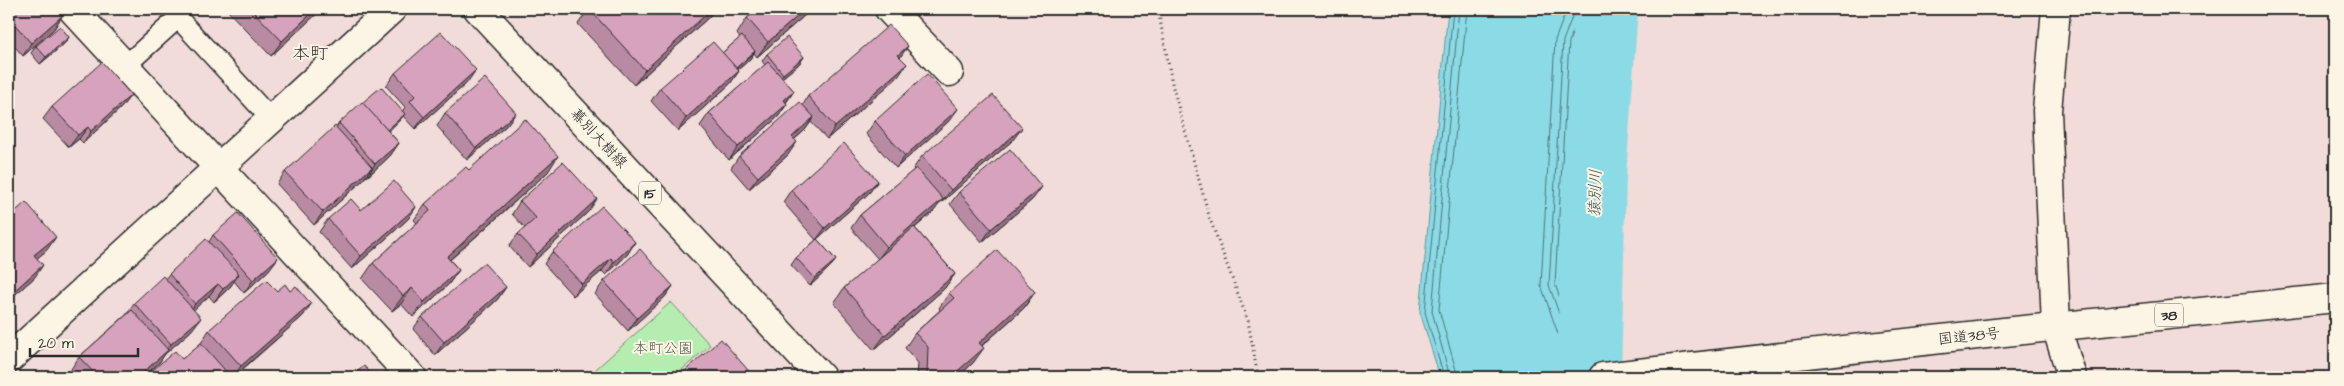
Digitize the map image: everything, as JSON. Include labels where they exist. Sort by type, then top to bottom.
[{"type":"main road","points":[[72,9],[412,377]]},
{"type":"main road","points":[[9,359],[392,9]]},
{"type":"main road","name":"幕別大樹線","points":[[478,9],[821,377]]},
{"type":"main road","points":[[889,9],[949,72]]},
{"type":"main road","points":[[2056,9],[2047,112],[2056,326],[2072,377]]},
{"type":"main road","name":"国道38号","points":[[1604,377],[2056,326],[2335,298]]},
{"type":"main road","points":[[9,372],[14,377]]},
{"type":"lane","points":[[125,66],[178,18],[271,119]]},
{"type":"path","points":[[1158,9],[1173,88],[1210,219],[1248,321],[1258,377]]},
{"type":"green space","name":"本町公園","points":[[671,302],[710,345],[674,377],[587,377]]},
{"type":"water","points":[[1448,9],[1587,9],[1574,42],[1560,284],[1593,377],[1440,377],[1420,312]]},
{"type":"building","points":[[11,9],[56,9],[62,16],[31,43],[11,20]]},
{"type":"building","points":[[251,9],[316,9],[282,41]]},
{"type":"building","points":[[589,9],[712,9],[645,70]]},
{"type":"building","points":[[758,9],[806,9],[768,42],[747,18]]},
{"type":"building","points":[[889,25],[908,46],[898,55],[907,64],[835,127],[808,96]]},
{"type":"building","points":[[60,26],[69,37],[46,57],[36,46]]},
{"type":"building","points":[[441,32],[476,70],[424,117],[410,101],[415,96],[395,73]]},
{"type":"building","points":[[742,36],[755,51],[736,68],[722,53]]},
{"type":"building","points":[[787,37],[804,57],[783,74],[767,54]]},
{"type":"building","points":[[713,42],[739,71],[686,118],[660,88]]},
{"type":"building","points":[[102,62],[131,95],[91,131],[88,127],[78,135],[52,107]]},
{"type":"building","points":[[768,62],[794,91],[784,100],[787,104],[738,147],[709,113]]},
{"type":"building","points":[[927,74],[958,109],[905,156],[875,121]]},
{"type":"building","points":[[485,78],[516,113],[476,148],[445,113]]},
{"type":"building","points":[[381,87],[405,114],[387,130],[362,103]]},
{"type":"building","points":[[993,95],[1022,128],[951,190],[922,156]]},
{"type":"building","points":[[362,102],[399,143],[375,164],[339,123]]},
{"type":"building","points":[[800,102],[814,117],[792,137],[797,142],[758,177],[739,156]]},
{"type":"building","points":[[525,119],[558,156],[447,257],[459,270],[424,302],[412,288],[403,296],[373,263],[430,211],[425,204],[466,167],[469,170]]},
{"type":"building","points":[[335,126],[372,167],[323,212],[285,172]]},
{"type":"building","points":[[844,143],[878,181],[825,228],[791,190]]},
{"type":"building","points":[[1010,149],[1042,187],[991,229],[959,192]]},
{"type":"building","points":[[563,162],[597,199],[537,254],[518,234],[536,218],[520,201]]},
{"type":"building","points":[[916,168],[943,199],[887,247],[860,215]]},
{"type":"building","points":[[394,181],[416,207],[361,256],[328,219],[351,199],[361,210]]},
{"type":"building","points":[[26,202],[56,237],[34,255],[43,265],[14,291],[9,285],[9,217]]},
{"type":"building","points":[[602,206],[635,242],[614,262],[611,258],[582,284],[552,252]]},
{"type":"building","points":[[238,213],[278,258],[253,280],[213,235]]},
{"type":"building","points":[[914,227],[955,274],[885,335],[844,288]]},
{"type":"building","points":[[206,239],[239,274],[223,289],[218,284],[195,304],[169,274]]},
{"type":"building","points":[[817,239],[836,260],[815,278],[796,258]]},
{"type":"building","points":[[640,249],[673,286],[637,318],[604,281]]},
{"type":"building","points":[[997,250],[1035,292],[979,343],[984,348],[953,375],[927,374],[928,347],[915,333],[954,298],[949,293]]},
{"type":"building","points":[[484,263],[506,287],[444,342],[422,317]]},
{"type":"building","points":[[163,276],[201,318],[171,344],[134,303]]},
{"type":"building","points":[[266,280],[277,291],[285,284],[290,291],[296,286],[311,304],[241,366],[209,330]]},
{"type":"building","points":[[132,310],[168,350],[138,377],[98,377],[79,357]]},
{"type":"building","points":[[721,339],[754,377],[678,377]]},
{"type":"building","points":[[201,343],[231,377],[149,377],[147,375],[175,351],[182,359]]},
{"type":"building","points":[[364,366],[374,377],[351,377]]},
{"type":"waterway","name":"猿別川","points":[[1589,377],[1594,175],[1606,9]]},
{"type":"district","name":"本町","points":[[310,53]]}]
